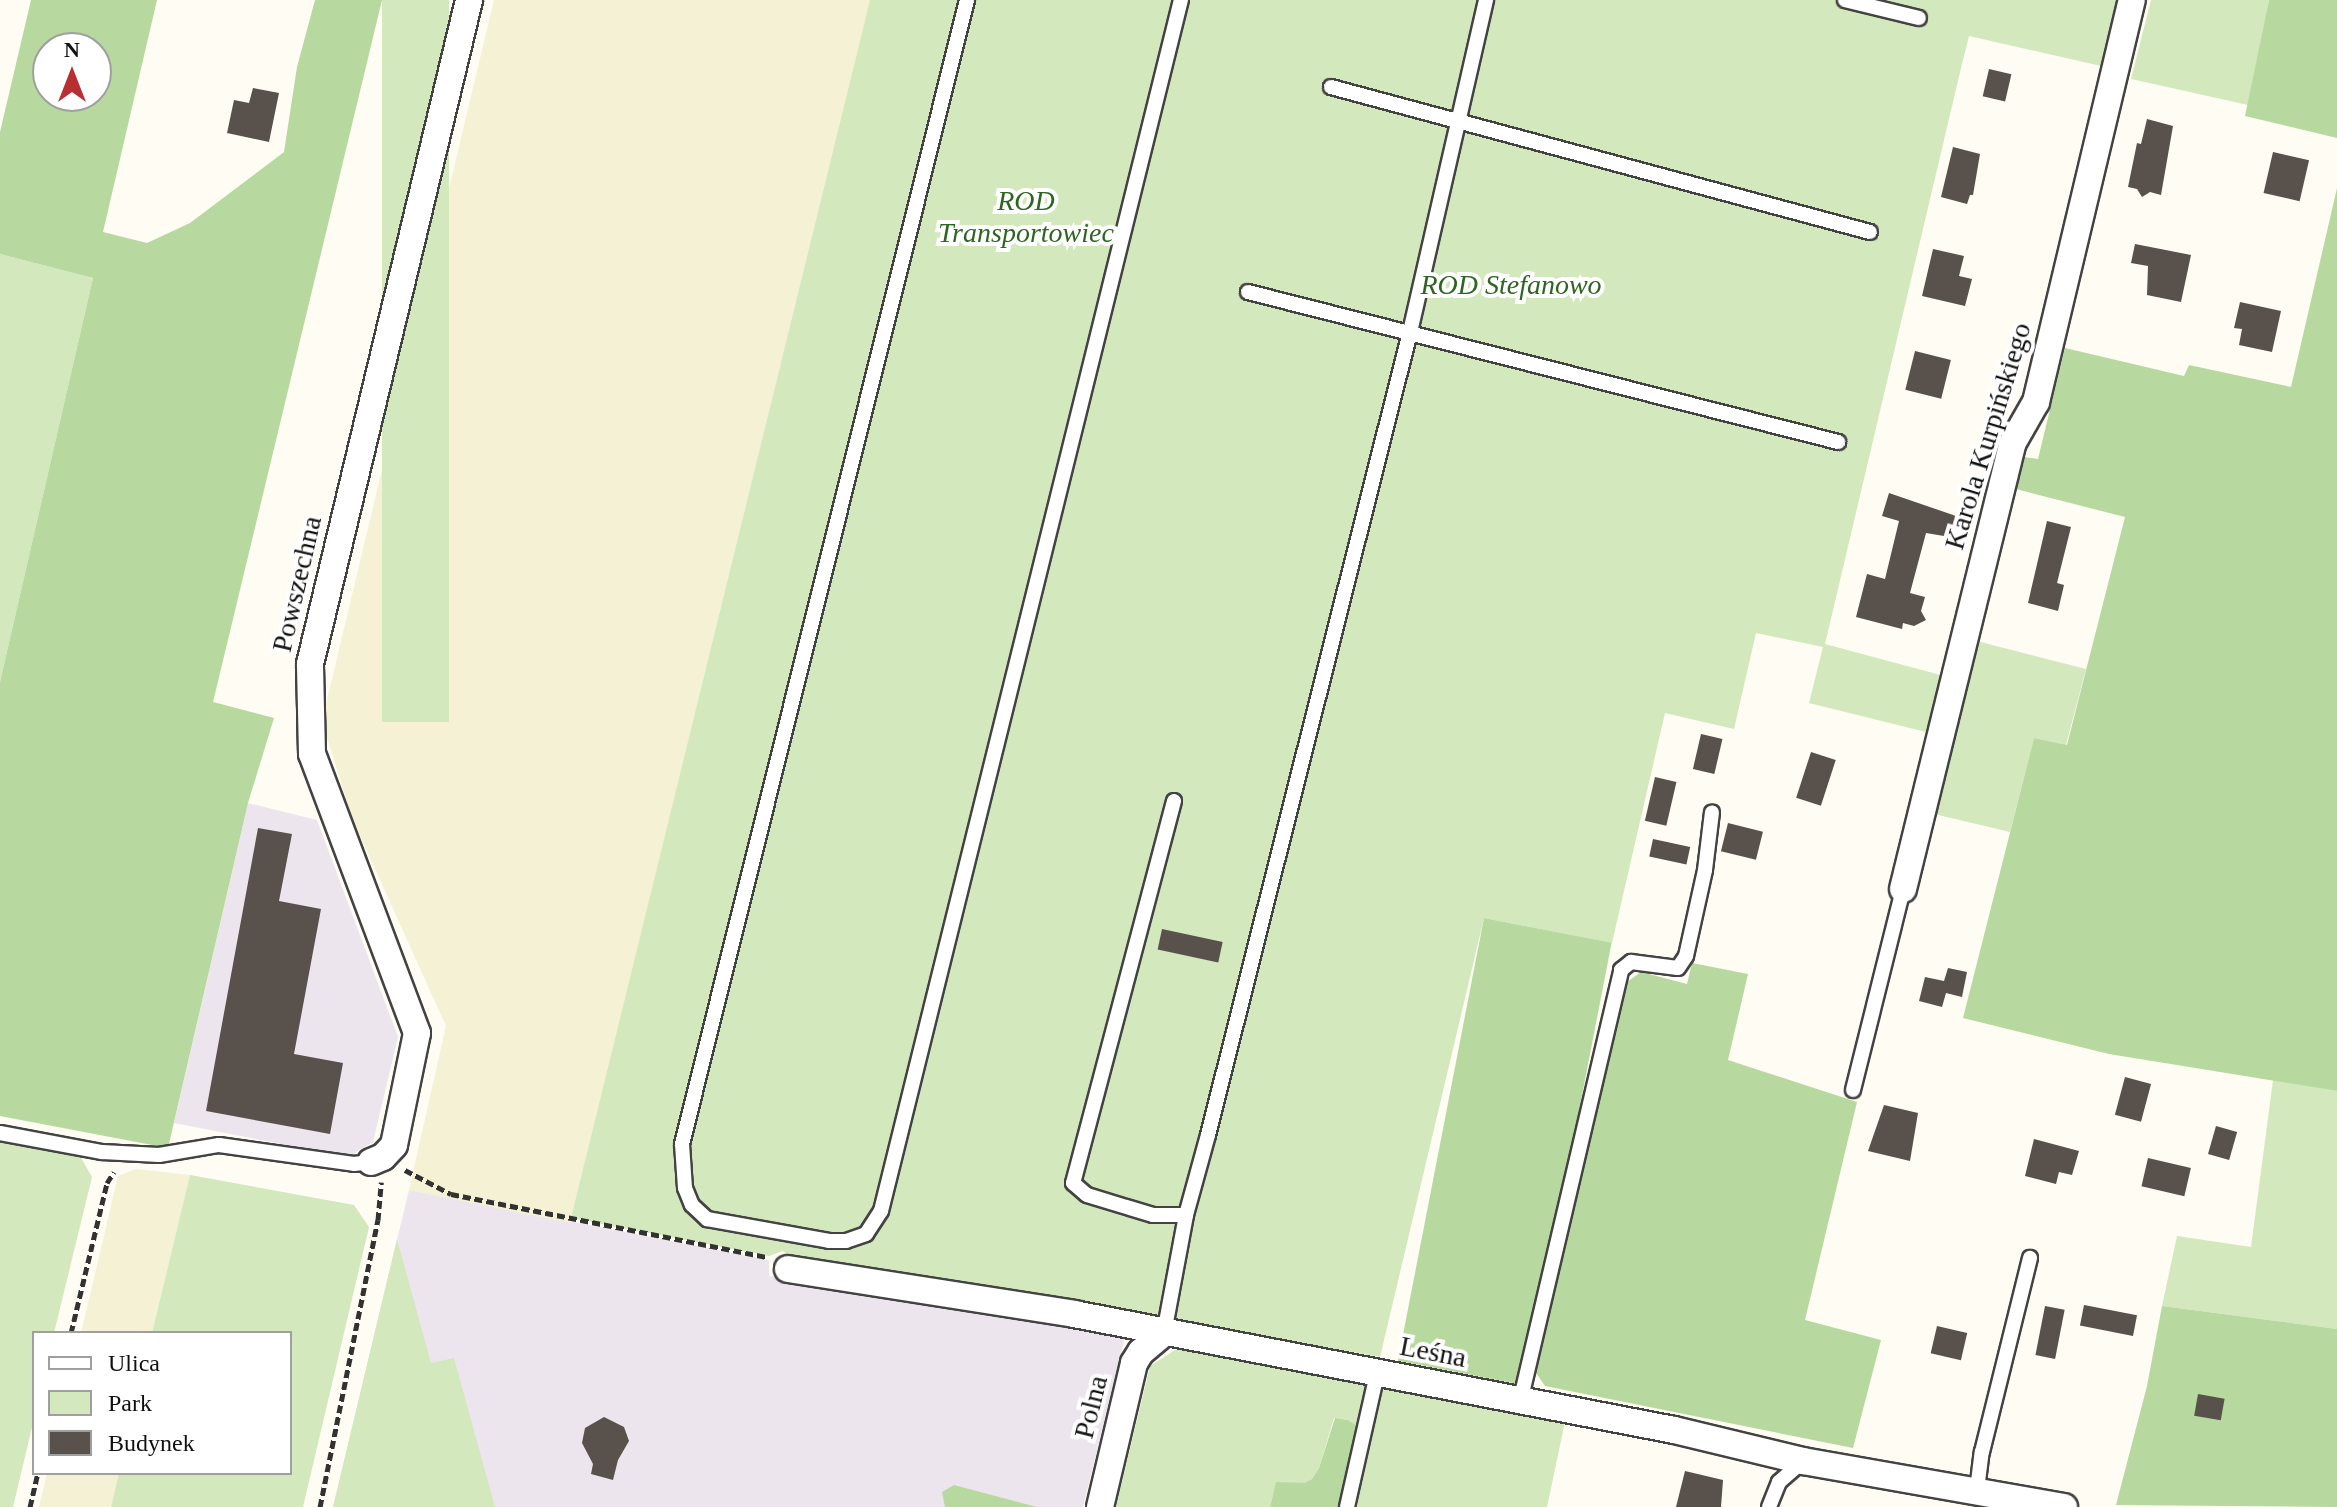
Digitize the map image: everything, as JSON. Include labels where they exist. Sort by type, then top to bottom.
[{"type":"street","name":"Powszechna","points":[[377,1160],[394,1145],[417,1033],[312,754],[310,664],[469,0]]},
{"type":"street","name":"Karola Kurpińskiego","points":[[1903,889],[2012,444],[2036,402],[2132,0]]},
{"type":"street","name":"Leśna","points":[[788,1269],[1074,1314],[1674,1430],[1803,1461],[1977,1490],[2023,1503],[2064,1507]]},
{"type":"street","name":"Polna","points":[[1100,1507],[1134,1363],[1141,1352],[1164,1333]]},
{"type":"lane","points":[[967,0],[682,1144],[685,1188],[692,1205],[707,1219],[829,1241],[846,1241],[866,1234],[881,1211],[1181,0]]},
{"type":"lane","points":[[1164,1333],[1186,1215],[1410,332],[1486,0]]},
{"type":"lane","points":[[1845,0],[1919,18]]},
{"type":"lane","points":[[1331,87],[1870,232]]},
{"type":"lane","points":[[1248,292],[1838,442]]},
{"type":"lane","points":[[1174,801],[1073,1183],[1087,1195],[1153,1215],[1186,1215]]},
{"type":"lane","points":[[1520,1402],[1621,970],[1631,962],[1678,968],[1686,956],[1705,870],[1712,812]]},
{"type":"lane","points":[[1853,1090],[1903,889]]},
{"type":"lane","points":[[0,1133],[125,1153],[159,1155],[219,1145],[354,1164],[377,1160]]},
{"type":"lane","points":[[1977,1490],[1982,1452],[2030,1258]]},
{"type":"lane","points":[[1347,1507],[1377,1374]]},
{"type":"lane","points":[[1769,1507],[1779,1482],[1803,1461]]},
{"type":"path","points":[[71,1331],[107,1183],[125,1153]]},
{"type":"path","points":[[377,1160],[451,1194],[775,1259],[788,1269]]},
{"type":"path","points":[[320,1507],[378,1220],[381,1184],[377,1160]]},
{"type":"path","points":[[30,1507],[38,1475]]},
{"type":"shaded area","points":[[494,0],[870,0],[570,1223],[409,1190],[446,1026],[352,818],[322,721]]},
{"type":"shaded area","points":[[248,803],[317,820],[398,1037],[373,1142],[348,1157],[174,1123]]},
{"type":"shaded area","points":[[136,1169],[190,1175],[152,1331],[81,1331],[118,1176]]},
{"type":"shaded area","points":[[409,1190],[769,1260],[769,1276],[969,1307],[1125,1337],[1083,1507],[333,1507]]},
{"type":"shaded area","points":[[47,1475],[119,1475],[111,1507],[39,1507]]},
{"type":"green space","points":[[31,0],[157,0],[103,232],[147,243],[190,223],[284,152],[297,67],[315,0],[382,0],[213,702],[274,718],[248,803],[168,1148],[0,1116],[0,682],[93,278],[0,254],[0,132]]},
{"type":"green space","points":[[382,0],[449,0],[449,722],[382,722]]},
{"type":"green space","points":[[870,0],[2117,0],[2101,66],[1969,36],[1961,68],[1825,644],[1948,677],[1934,734],[1809,703],[1823,647],[1756,633],[1734,729],[1665,713],[1612,943],[1484,918],[1380,1357],[974,1284],[972,1294],[799,1263],[783,1251],[769,1256],[571,1218]]},
{"type":"green space","points":[[2151,0],[2269,0],[2248,105],[2131,79]]},
{"type":"green space","points":[[2269,0],[2337,0],[2337,138],[2245,116]]},
{"type":"green space","points":[[2337,188],[2337,1091],[2109,1054],[1963,1018],[2034,738],[2067,745],[2125,517],[2012,488],[2018,456],[2038,459],[2065,348],[2184,376],[2189,365],[2291,387]]},
{"type":"green space","points":[[0,254],[93,278],[0,682]]},
{"type":"green space","points":[[1973,640],[2086,669],[2066,745],[2034,738],[2010,832],[1930,813]]},
{"type":"green space","points":[[1484,918],[1612,943],[1526,1386],[1398,1361]]},
{"type":"green space","points":[[1692,963],[1748,974],[1728,1060],[1857,1102],[1805,1320],[1881,1340],[1853,1448],[1545,1386],[1534,1370],[1627,982],[1641,972],[1687,984]]},
{"type":"green space","points":[[2273,1080],[2337,1091],[2337,1329],[2162,1306],[2177,1236],[2251,1247]]},
{"type":"green space","points":[[0,1140],[79,1154],[92,1177],[54,1331],[32,1331],[32,1427],[13,1507],[0,1507]]},
{"type":"green space","points":[[190,1175],[354,1205],[369,1227],[303,1507],[111,1507],[119,1475],[292,1475],[292,1331],[152,1331]]},
{"type":"green space","points":[[397,1239],[431,1363],[454,1358],[495,1507],[333,1507]]},
{"type":"green space","points":[[2162,1306],[2337,1329],[2337,1507],[2116,1505],[2147,1386]]},
{"type":"green space","points":[[1180,1347],[1372,1381],[1361,1428],[1348,1420],[1334,1418],[1319,1468],[1312,1479],[1304,1483],[1276,1483],[1270,1507],[1116,1507],[1150,1366]]},
{"type":"green space","points":[[1380,1381],[1566,1417],[1547,1507],[1352,1507]]},
{"type":"green space","points":[[1335,1418],[1348,1420],[1361,1428],[1342,1507],[1270,1507],[1276,1482],[1304,1483],[1312,1479],[1319,1468]]},
{"type":"green space","points":[[954,1485],[1037,1507],[945,1507],[942,1492]]},
{"type":"building","points":[[1989,69],[2011,74],[2005,101],[1983,96]]},
{"type":"building","points":[[253,88],[279,93],[269,142],[227,133],[234,100],[249,103]]},
{"type":"building","points":[[2147,119],[2173,126],[2161,195],[2150,192],[2142,197],[2137,189],[2128,187],[2137,143],[2141,144]]},
{"type":"building","points":[[1953,147],[1980,154],[1973,195],[1970,195],[1967,204],[1941,197]]},
{"type":"building","points":[[2273,152],[2309,160],[2300,201],[2264,193]]},
{"type":"building","points":[[2135,244],[2191,255],[2181,302],[2147,295],[2148,266],[2131,263]]},
{"type":"building","points":[[1933,249],[1964,256],[1959,276],[1972,279],[1965,306],[1922,296]]},
{"type":"building","points":[[2240,302],[2281,311],[2272,352],[2239,345],[2242,329],[2234,328]]},
{"type":"building","points":[[1915,351],[1951,360],[1941,399],[1905,390]]},
{"type":"building","points":[[1889,493],[1956,516],[1950,537],[1926,533],[1910,593],[1925,597],[1921,611],[1926,620],[1914,626],[1903,623],[1902,629],[1856,617],[1867,574],[1885,579],[1899,521],[1882,516]]},
{"type":"building","points":[[2047,521],[2071,527],[2057,583],[2064,585],[2058,611],[2028,603]]},
{"type":"building","points":[[1701,734],[1722,739],[1714,774],[1693,769]]},
{"type":"building","points":[[1811,752],[1836,760],[1821,806],[1796,798]]},
{"type":"building","points":[[1655,777],[1676,782],[1666,826],[1645,821]]},
{"type":"building","points":[[1728,823],[1763,832],[1756,860],[1721,851]]},
{"type":"building","points":[[258,828],[292,834],[279,901],[321,909],[294,1054],[343,1063],[330,1134],[206,1111]]},
{"type":"building","points":[[1653,839],[1690,847],[1686,865],[1649,857]]},
{"type":"building","points":[[1162,929],[1223,942],[1218,962],[1158,950]]},
{"type":"building","points":[[1948,968],[1967,972],[1962,997],[1946,993],[1942,1007],[1919,1001],[1925,977],[1944,981]]},
{"type":"building","points":[[2125,1077],[2151,1084],[2141,1122],[2115,1115]]},
{"type":"building","points":[[1884,1105],[1918,1113],[1910,1161],[1868,1151]]},
{"type":"building","points":[[2216,1126],[2237,1132],[2229,1160],[2208,1154]]},
{"type":"building","points":[[2034,1139],[2079,1151],[2072,1175],[2059,1172],[2056,1184],[2025,1176]]},
{"type":"building","points":[[2148,1158],[2191,1168],[2184,1196],[2141,1186]]},
{"type":"building","points":[[2084,1305],[2137,1315],[2133,1336],[2080,1326]]},
{"type":"building","points":[[2045,1306],[2065,1310],[2055,1359],[2035,1355]]},
{"type":"building","points":[[1937,1326],[1967,1333],[1961,1360],[1931,1353]]},
{"type":"building","points":[[2198,1394],[2225,1399],[2221,1420],[2194,1416]]},
{"type":"building","points":[[604,1417],[624,1427],[629,1441],[618,1460],[613,1480],[591,1474],[593,1464],[582,1443],[585,1428]]},
{"type":"building","points":[[1685,1471],[1723,1480],[1721,1507],[1676,1507]]},
{"type":"park label","name":"ROD Transportowiec","points":[[1026,217]]},
{"type":"park label","name":"ROD Stefanowo","points":[[1511,285]]}]
